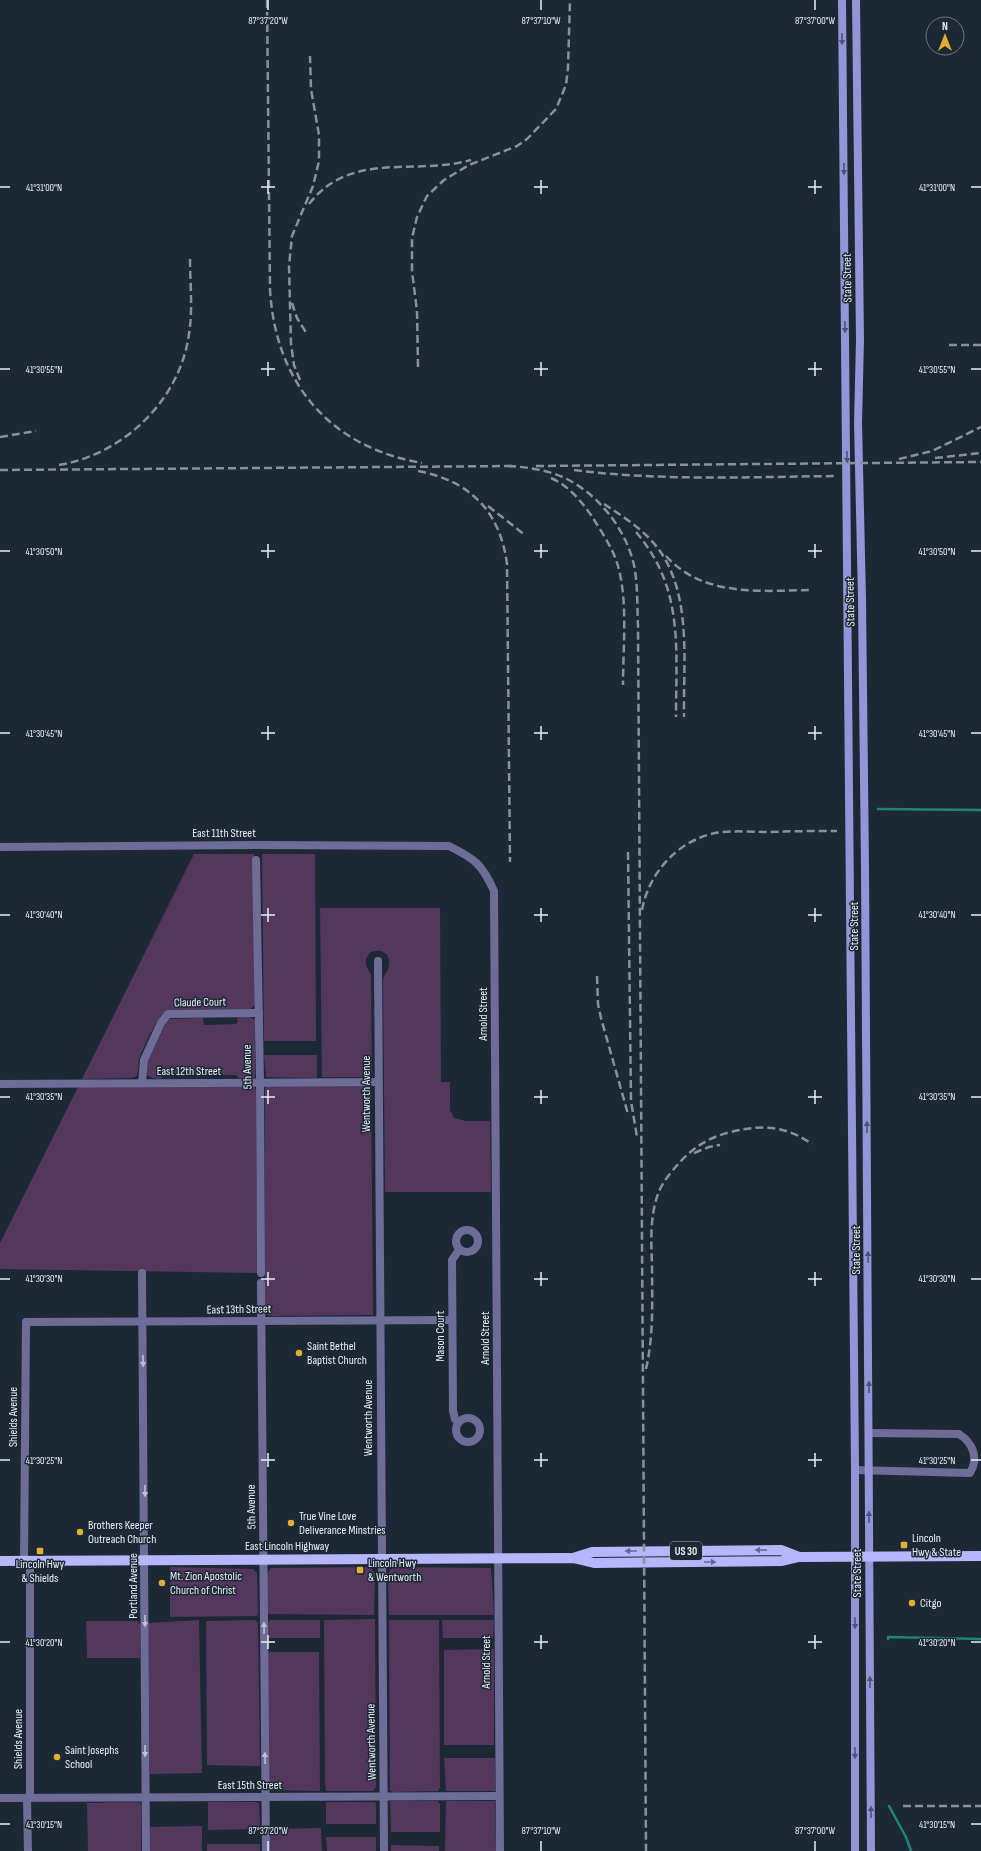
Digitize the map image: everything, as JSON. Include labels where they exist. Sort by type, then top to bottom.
[{"type":"main road","name":"East Lincoln Highway","points":[[0,1561],[573,1558],[594,1563],[782,1561],[799,1557],[981,1556]]},
{"type":"street","name":"State Street","points":[[842,0],[855,1470],[855,1851]]},
{"type":"street","name":"State Street","points":[[856,0],[860,334],[858,430],[862,605],[871,1851]]},
{"type":"street","name":"East 11th Street","points":[[0,847],[249,845],[449,846]]},
{"type":"street","name":"Arnold Street","points":[[449,846],[470,856],[486,871],[494,891],[500,1851]]},
{"type":"street","name":"5th Avenue","points":[[256,860],[260,1082],[261,1273]]},
{"type":"street","name":"Wentworth Avenue","points":[[378,961],[384,1851]]},
{"type":"street","name":"Claude Court","points":[[142,1083],[144,1060],[162,1022],[168,1014],[259,1013]]},
{"type":"street","name":"East 12th Street","points":[[0,1084],[378,1082]]},
{"type":"street","name":"Mason Court","points":[[459,1250],[452,1260],[453,1411],[455,1419],[459,1422]]},
{"type":"street","name":"Portland Avenue","points":[[142,1273],[146,1851]]},
{"type":"street","name":"5th Avenue","points":[[261,1283],[266,1851]]},
{"type":"street","name":"East 13th Street","points":[[26,1322],[452,1320]]},
{"type":"street","name":"Shields Avenue","points":[[26,1322],[29,1798],[28,1851]]},
{"type":"street","points":[[855,1470],[970,1473],[973,1468],[973,1448],[968,1440],[959,1434],[869,1433]]},
{"type":"street","name":"East 15th Street","points":[[0,1798],[499,1796]]},
{"type":"shaded area","points":[[194,854],[254,854],[255,1005],[250,1009],[167,1010],[159,1018],[147,1040],[139,1059],[136,1076],[132,1078],[82,1079]]},
{"type":"shaded area","points":[[262,854],[315,854],[316,1041],[264,1041]]},
{"type":"shaded area","points":[[320,908],[440,908],[441,1082],[450,1082],[450,1110],[454,1118],[466,1121],[490,1121],[491,1192],[385,1192],[383,980],[389,967],[389,961],[387,955],[382,951],[371,952],[366,960],[367,968],[371,974],[372,1074],[370,1077],[322,1077]]},
{"type":"shaded area","points":[[238,1017],[250,1017],[255,1020],[254,1078],[239,1078],[236,1075],[162,1075],[161,1079],[152,1078],[147,1075],[148,1061],[166,1023],[170,1019],[203,1018],[204,1025],[237,1024]]},
{"type":"shaded area","points":[[264,1055],[317,1055],[317,1078],[266,1077]]},
{"type":"shaded area","points":[[266,1086],[371,1086],[373,1315],[270,1316],[265,1314]]},
{"type":"shaded area","points":[[78,1087],[255,1087],[257,1273],[0,1269],[0,1243]]},
{"type":"shaded area","points":[[170,1567],[253,1569],[257,1573],[258,1615],[170,1617]]},
{"type":"shaded area","points":[[370,1567],[375,1573],[374,1615],[267,1614],[267,1574],[271,1568]]},
{"type":"shaded area","points":[[395,1567],[491,1568],[494,1615],[389,1615],[388,1574],[390,1570]]},
{"type":"shaded area","points":[[375,1619],[376,1787],[373,1791],[326,1791],[324,1620]]},
{"type":"shaded area","points":[[199,1620],[202,1773],[150,1774],[148,1623]]},
{"type":"shaded area","points":[[255,1620],[258,1623],[260,1766],[207,1765],[206,1621]]},
{"type":"shaded area","points":[[270,1620],[320,1620],[320,1638],[268,1638],[268,1623]]},
{"type":"shaded area","points":[[389,1620],[439,1620],[440,1787],[438,1791],[392,1792],[390,1790]]},
{"type":"shaded area","points":[[442,1620],[494,1620],[493,1638],[443,1638]]},
{"type":"shaded area","points":[[86,1621],[138,1621],[140,1624],[140,1658],[87,1658]]},
{"type":"shaded area","points":[[494,1649],[494,1745],[444,1745],[444,1650]]},
{"type":"shaded area","points":[[267,1652],[319,1652],[320,1791],[268,1790]]},
{"type":"shaded area","points":[[444,1758],[495,1758],[495,1791],[446,1791]]},
{"type":"shaded area","points":[[391,1801],[438,1801],[440,1804],[440,1832],[391,1832]]},
{"type":"shaded area","points":[[446,1801],[495,1801],[496,1851],[445,1851]]},
{"type":"shaded area","points":[[139,1802],[141,1804],[141,1851],[88,1851],[87,1803]]},
{"type":"shaded area","points":[[208,1802],[257,1802],[259,1804],[260,1829],[208,1830]]},
{"type":"shaded area","points":[[326,1802],[375,1802],[376,1824],[326,1824]]},
{"type":"shaded area","points":[[202,1826],[202,1851],[150,1851],[150,1827]]},
{"type":"shaded area","points":[[321,1828],[322,1851],[269,1851],[269,1829]]},
{"type":"shaded area","points":[[326,1837],[376,1837],[376,1851],[327,1851]]},
{"type":"shaded area","points":[[207,1844],[260,1844],[260,1851],[207,1851]]},
{"type":"shaded area","points":[[391,1845],[439,1846],[439,1851],[391,1851]]},
{"type":"waterway","points":[[878,809],[981,810]]},
{"type":"waterway","points":[[888,1639],[888,1637],[981,1639]]},
{"type":"waterway","points":[[889,1806],[906,1837],[911,1851]]},
{"type":"railway","points":[[267,0],[270,289],[274,323],[283,353],[296,381],[313,405],[334,425],[360,442],[389,455],[422,463]]},
{"type":"railway","points":[[418,367],[417,311],[412,271],[412,238],[417,217],[427,196],[444,180],[469,165],[517,146],[527,139],[556,109],[566,85],[570,0]]},
{"type":"railway","points":[[300,380],[294,365],[291,344],[289,266],[292,236],[313,186],[319,161],[319,135],[311,89],[310,56]]},
{"type":"railway","points":[[309,204],[326,187],[344,177],[364,171],[384,168],[449,164],[471,160]]},
{"type":"railway","points":[[59,465],[83,459],[105,449],[126,436],[145,420],[161,402],[174,381],[183,358],[189,334],[191,306],[190,258]]},
{"type":"railway","points":[[292,303],[297,318],[307,334]]},
{"type":"railway","points":[[949,345],[981,345]]},
{"type":"railway","points":[[899,459],[932,451],[981,427]]},
{"type":"railway","points":[[0,437],[36,431]]},
{"type":"railway","points":[[935,458],[981,453]]},
{"type":"railway","points":[[536,466],[981,462]]},
{"type":"railway","points":[[508,466],[530,468],[553,473],[579,486],[601,504],[610,515],[625,539],[634,565],[636,580],[638,626],[646,1851]]},
{"type":"railway","points":[[0,470],[512,466]]},
{"type":"railway","points":[[574,470],[639,476],[672,477],[836,476]]},
{"type":"railway","points":[[418,471],[453,482],[479,501],[489,514],[503,545],[507,564],[510,862]]},
{"type":"railway","points":[[551,478],[569,489],[583,504],[603,533],[616,559],[621,580],[624,609],[623,685]]},
{"type":"railway","points":[[604,504],[632,523],[648,537],[663,555],[673,576],[683,622],[684,717]]},
{"type":"railway","points":[[488,506],[525,535]]},
{"type":"railway","points":[[636,532],[652,553],[670,597],[676,643],[676,717]]},
{"type":"railway","points":[[666,556],[681,569],[697,579],[715,585],[733,589],[772,591],[810,590]]},
{"type":"railway","points":[[642,910],[651,883],[667,860],[689,843],[702,837],[715,833],[742,831],[837,831]]},
{"type":"railway","points":[[628,852],[631,1101],[637,1137]]},
{"type":"railway","points":[[597,976],[598,1004],[601,1018],[628,1114]]},
{"type":"railway","points":[[646,1369],[649,1356],[652,1316],[652,1219],[655,1202],[662,1185],[680,1162],[691,1151],[710,1139],[731,1132],[743,1129],[774,1128],[793,1133],[812,1144]]},
{"type":"railway","points":[[694,1153],[709,1147],[720,1145]]},
{"type":"railway","points":[[903,1806],[981,1806]]},
{"type":"place","name":"Saint Bethel Baptist Church","points":[[299,1353]]},
{"type":"place","name":"True Vine Love Deliverance Minstries","points":[[291,1523]]},
{"type":"place","name":"Brothers Keeper Outreach Church","points":[[80,1532]]},
{"type":"place","name":"Lincoln Hwy & State","points":[[904,1545]]},
{"type":"place","name":"Lincoln Hwy & Shields","points":[[40,1551]]},
{"type":"place","name":"Lincoln Hwy & Wentworth","points":[[360,1570]]},
{"type":"place","name":"Mt. Zion Apostolic Church of Christ","points":[[162,1583]]},
{"type":"place","name":"Citgo","points":[[912,1603]]},
{"type":"place","name":"Saint Josephs School","points":[[57,1757]]}]
